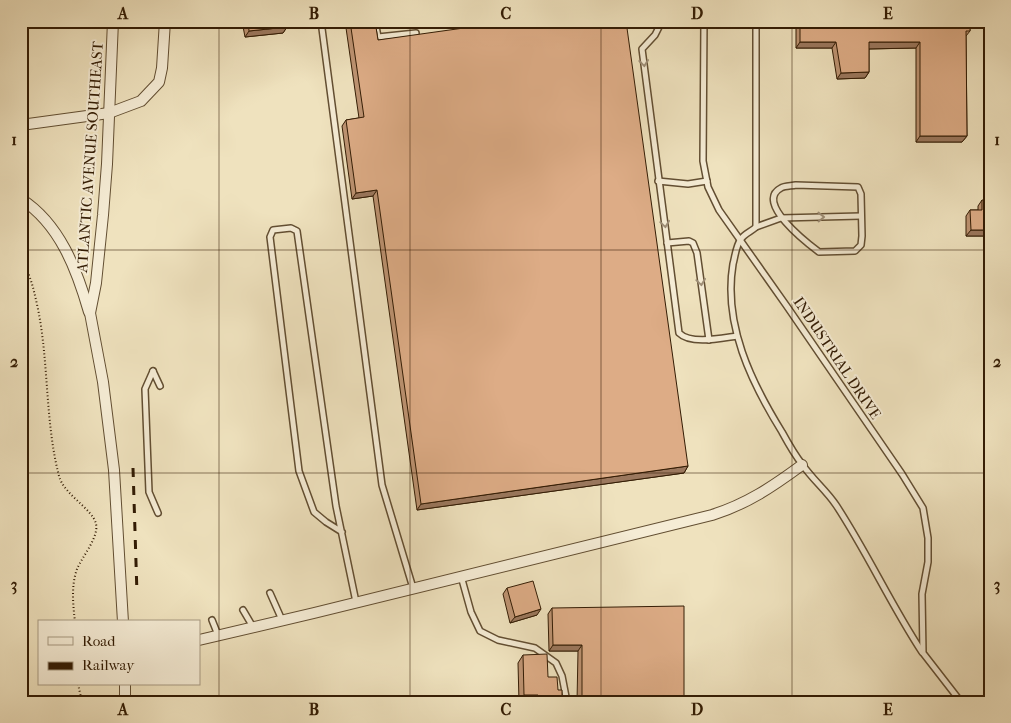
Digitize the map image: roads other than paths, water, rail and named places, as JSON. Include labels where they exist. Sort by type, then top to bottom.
[{"type":"street","name":"ATLANTIC AVENUE SOUTHEAST","points":[[113,21],[103,215],[96,282],[90,313],[103,382],[114,470],[122,620]]},
{"type":"street","points":[[21,125],[109,113],[142,101],[159,82],[162,68],[165,21]]},
{"type":"street","points":[[21,199],[42,217],[59,237],[73,264],[90,313]]},
{"type":"street","points":[[200,640],[726,510],[752,499],[802,465]]},
{"type":"street","points":[[125,686],[125,702]]},
{"type":"lane","points":[[321,21],[382,485],[413,588]]},
{"type":"lane","points":[[375,21],[378,38],[416,33]]},
{"type":"lane","points":[[662,21],[655,35],[642,49],[679,333],[688,339],[709,340],[737,336]]},
{"type":"lane","name":"INDUSTRIAL DRIVE","points":[[704,21],[703,161],[707,181],[719,210],[923,508],[928,538],[928,562],[922,594],[923,653]]},
{"type":"lane","points":[[756,21],[756,228]]},
{"type":"lane","points":[[658,181],[688,184],[707,181]]},
{"type":"lane","points":[[796,185],[858,187],[861,194],[861,216],[861,245],[855,251],[819,252],[782,218],[773,203],[774,195],[781,188],[796,185]]},
{"type":"lane","points":[[861,216],[782,218],[756,228],[740,239],[734,257],[731,280],[733,315],[737,336],[755,385],[772,416],[802,465],[821,484],[837,506],[906,628],[961,702]]},
{"type":"lane","points":[[342,532],[314,512],[299,471],[270,237],[273,230],[291,228],[297,231],[329,457],[356,602]]},
{"type":"lane","points":[[668,243],[689,241],[693,243],[697,252],[709,340]]},
{"type":"lane","points":[[158,513],[149,492],[145,389],[152,371],[160,386]]},
{"type":"lane","points":[[461,576],[471,612],[480,631],[498,640],[535,648],[556,663],[562,676],[567,702]]},
{"type":"lane","points":[[270,593],[283,620]]},
{"type":"lane","points":[[243,610],[254,627]]},
{"type":"lane","points":[[212,620],[218,635]]},
{"type":"railway","points":[[133,468],[137,594]]}]
